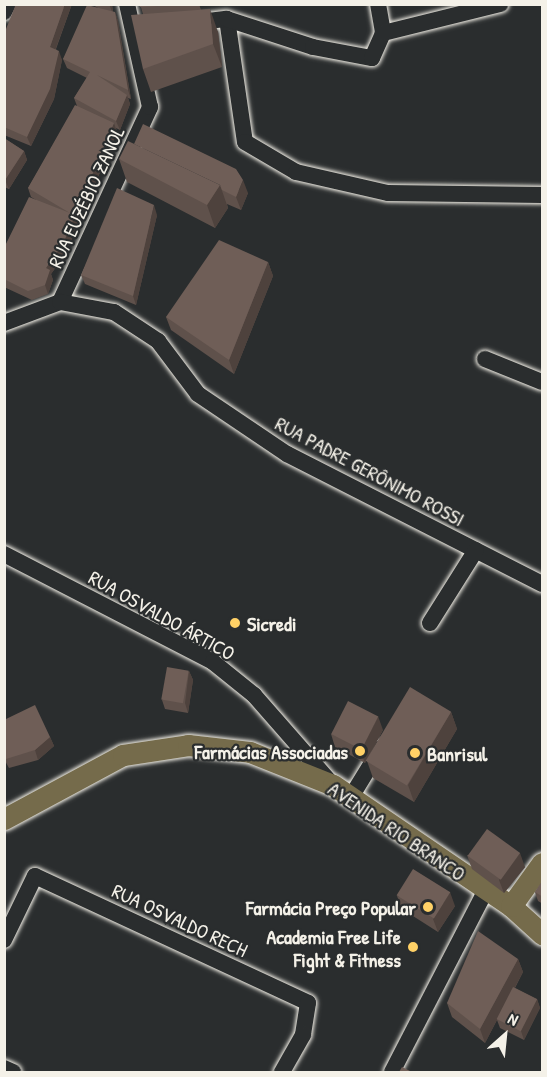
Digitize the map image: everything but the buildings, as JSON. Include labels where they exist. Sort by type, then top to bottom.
[{"type":"main road","name":"AVENIDA RIO BRANCO","points":[[5,817],[123,755],[188,744],[250,752],[333,786],[351,797],[511,906],[543,934]]},
{"type":"main road","points":[[511,906],[543,863]]},
{"type":"street","points":[[4,12],[8,4]]},
{"type":"street","name":"RUA EUZÉBIO ZANOL","points":[[60,302],[150,107],[127,4]]},
{"type":"street","points":[[174,25],[227,19],[313,46],[372,58],[383,33],[378,4]]},
{"type":"street","points":[[383,33],[500,4]]},
{"type":"street","points":[[227,19],[245,142],[296,172],[388,193],[543,195]]},
{"type":"street","points":[[131,30],[153,28]]},
{"type":"street","points":[[4,323],[60,302]]},
{"type":"street","name":"RUA PADRE GERÔNIMO ROSSI","points":[[60,302],[114,312],[158,340],[198,394],[287,454],[543,584]]},
{"type":"street","points":[[485,359],[543,382]]},
{"type":"street","points":[[430,623],[476,550]]},
{"type":"street","name":"RUA OSVALDO ÁRTICO","points":[[4,554],[213,662],[254,695],[333,786]]},
{"type":"street","points":[[351,797],[392,730]]},
{"type":"street","name":"RUA OSVALDO RECH","points":[[4,940],[35,876],[308,1002],[303,1035],[282,1072]]},
{"type":"street","points":[[392,1072],[486,890]]},
{"type":"street","points":[[4,1068],[14,1072]]},
{"type":"place","name":"Sicredi","points":[[235,623]]},
{"type":"place","name":"Farmácias Associadas","points":[[360,751]]},
{"type":"place","name":"Banrisul","points":[[415,753]]},
{"type":"place","name":"Farmácia Preço Popular","points":[[428,907]]},
{"type":"place","name":"Academia Free Life Fight & Fitness","points":[[413,947]]}]
